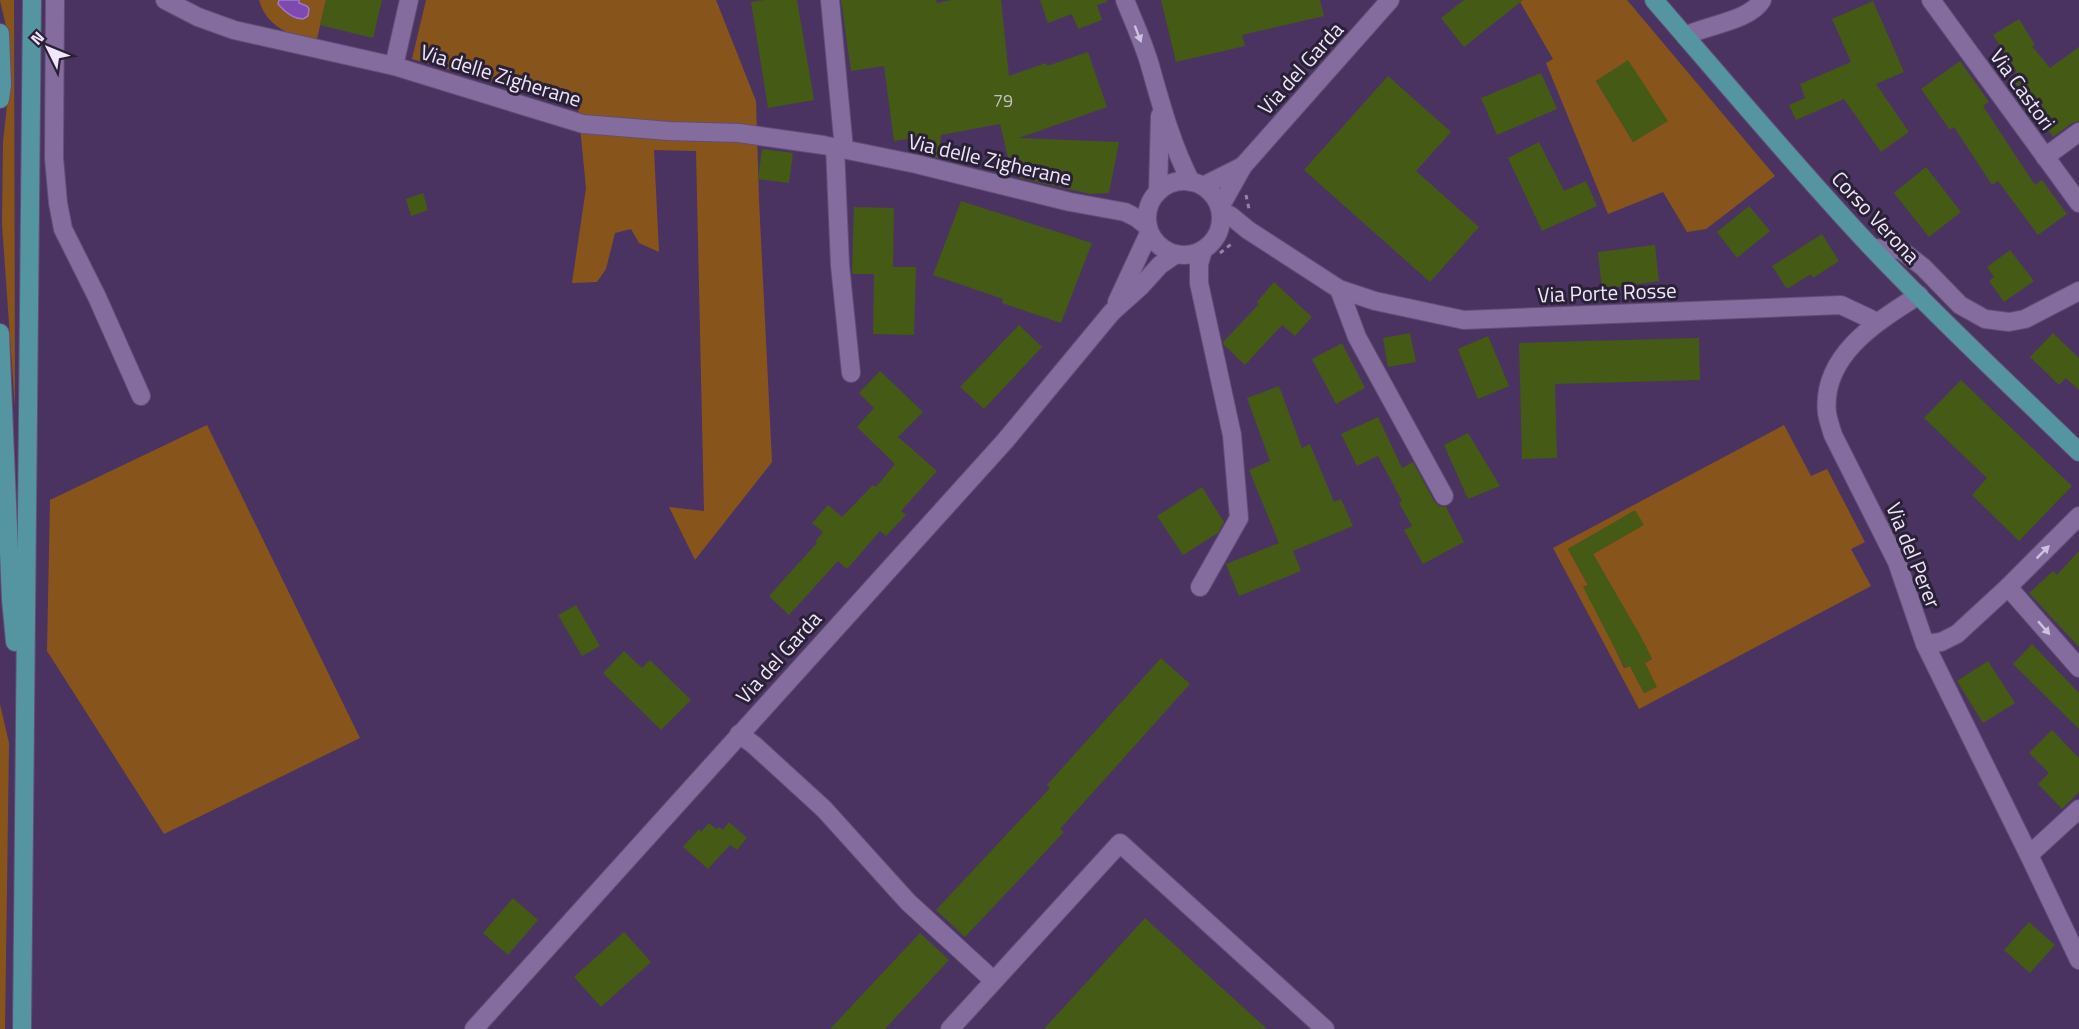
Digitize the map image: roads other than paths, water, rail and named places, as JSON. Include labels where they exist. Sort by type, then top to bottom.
[{"type":"main road","points":[[22,1029],[33,0]]},
{"type":"main road","name":"Corso Verona","points":[[1654,0],[1792,160],[1873,248],[2079,452]]},
{"type":"main road","points":[[0,33],[2,57],[0,99]]},
{"type":"main road","points":[[0,333],[11,600],[24,745]]},
{"type":"street","points":[[55,0],[54,158],[63,229],[97,297],[141,396]]},
{"type":"street","name":"Via delle Zigherane","points":[[165,0],[198,18],[234,30],[394,66],[583,124],[669,131],[739,133],[839,148],[916,164],[1070,202],[1125,212],[1149,230]]},
{"type":"street","points":[[394,66],[409,0]]},
{"type":"street","points":[[830,0],[839,148],[840,265],[851,373]]},
{"type":"street","points":[[1125,0],[1151,67],[1161,108],[1182,165],[1197,184],[1213,195],[1220,209],[1218,233],[1212,243],[1192,254],[1178,254],[1163,249],[1149,230],[1148,212],[1154,198],[1161,108]]},
{"type":"street","name":"Via del Garda","points":[[1220,209],[1243,166],[1390,0]]},
{"type":"street","points":[[1685,36],[1745,15],[1758,6],[1762,0]]},
{"type":"street","name":"Via Castori","points":[[1931,0],[2079,203]]},
{"type":"street","points":[[2045,157],[2079,132]]},
{"type":"street","name":"Via del Garda","points":[[1197,184],[1243,166]]},
{"type":"street","points":[[1154,198],[1174,183],[1197,184]]},
{"type":"street","name":"Via delle Zigherane","points":[[1125,212],[1154,198]]},
{"type":"street","name":"Via Porte Rosse","points":[[1220,209],[1248,230],[1339,289],[1375,301],[1464,320],[1841,305],[1877,322]]},
{"type":"street","name":"Via del Garda","points":[[1113,312],[1149,230]]},
{"type":"street","points":[[1218,233],[1248,230]]},
{"type":"street","points":[[1873,248],[1901,250],[1923,267],[1960,305],[1985,319],[2009,322],[2025,319],[2079,291]]},
{"type":"street","points":[[1200,587],[1239,518],[1232,435],[1199,283],[1199,264],[1203,250]]},
{"type":"street","points":[[1178,254],[1199,283]]},
{"type":"street","name":"Via del Garda","points":[[474,1029],[1005,441],[1113,312],[1161,265],[1178,254]]},
{"type":"street","points":[[1339,289],[1357,336],[1444,496]]},
{"type":"street","name":"Via del Perer","points":[[1919,295],[1877,322],[1841,358],[1827,397],[1827,414],[1833,435],[1897,562],[1925,644],[2030,855],[2079,960]]},
{"type":"street","points":[[1925,644],[1941,642],[1957,634],[2079,516]]},
{"type":"street","points":[[2008,587],[2079,668]]},
{"type":"street","points":[[739,734],[824,808],[908,902],[993,980]]},
{"type":"street","points":[[2030,855],[2079,809]]},
{"type":"street","points":[[950,1029],[1120,843],[1324,1029]]}]
